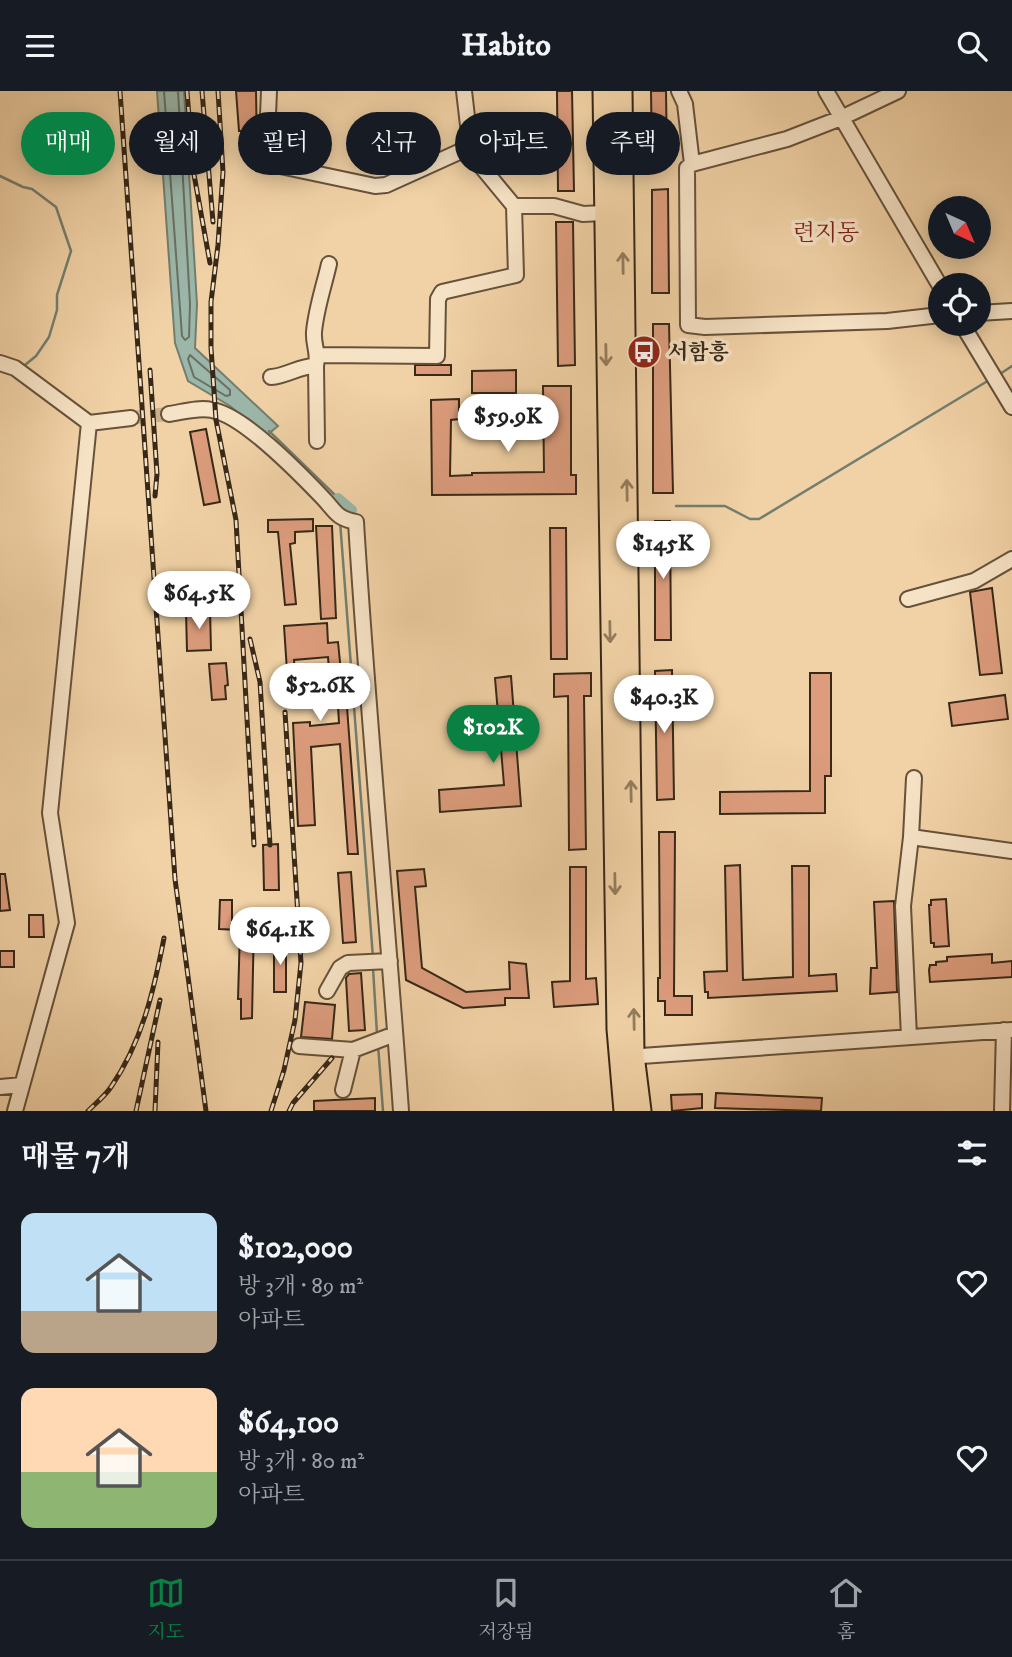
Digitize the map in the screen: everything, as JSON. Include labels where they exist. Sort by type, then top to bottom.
[{"type":"main road","points":[[603,91],[610,226],[627,1057],[624,1111]]},
{"type":"main road","points":[[610,226],[622,91]]},
{"type":"main road","points":[[627,1057],[641,1111]]},
{"type":"street","points":[[269,91],[266,163],[375,186],[386,185],[455,153]]},
{"type":"street","points":[[464,91],[466,112]]},
{"type":"street","points":[[679,91],[685,104],[692,164]]},
{"type":"street","points":[[826,91],[932,273]]},
{"type":"street","points":[[898,91],[841,118],[787,139],[687,167],[688,325],[705,327],[874,321],[928,316]]},
{"type":"street","points":[[271,377],[281,377],[310,366],[317,360],[437,356],[438,299],[442,292],[516,275],[514,205],[488,175]]},
{"type":"street","points":[[514,205],[554,206],[583,213],[610,226]]},
{"type":"street","points":[[317,441],[317,360],[314,331],[329,264]]},
{"type":"street","points":[[991,312],[1012,311]]},
{"type":"street","points":[[969,336],[1012,407]]},
{"type":"street","points":[[0,363],[15,368],[89,423],[131,418]]},
{"type":"street","points":[[169,414],[205,409],[215,410],[233,418],[295,471],[336,515],[356,522],[379,961],[392,1035],[401,1111]]},
{"type":"street","points":[[15,1111],[67,923],[50,813],[89,423]]},
{"type":"street","points":[[908,599],[974,581],[1012,559]]},
{"type":"street","points":[[909,1037],[903,906],[914,778]]},
{"type":"street","points":[[911,837],[1012,851]]},
{"type":"street","points":[[327,991],[340,968],[348,963],[379,961]]},
{"type":"street","points":[[627,1057],[1008,1030],[1002,1111]]},
{"type":"street","points":[[299,1046],[354,1050],[392,1035]]},
{"type":"street","points":[[342,1090],[354,1050]]},
{"type":"street","points":[[0,1087],[22,1085]]},
{"type":"water","points":[[157,91],[184,91],[185,112],[158,112]]},
{"type":"water","points":[[163,175],[189,175],[197,304],[195,348],[278,426],[266,436],[230,406],[188,381],[175,343]]},
{"type":"building","points":[[236,91],[256,91],[256,112],[238,112],[238,118]]},
{"type":"building","points":[[557,91],[572,91],[574,191],[558,191],[558,175],[572,175],[572,112],[557,112]]},
{"type":"building","points":[[651,91],[666,91],[666,112],[651,112]]},
{"type":"building","points":[[668,189],[669,293],[652,293],[652,190]]},
{"type":"building","points":[[556,222],[573,222],[575,365],[558,366]]},
{"type":"building","points":[[653,324],[669,324],[673,493],[653,493]]},
{"type":"building","points":[[415,365],[451,365],[451,375],[415,375]]},
{"type":"building","points":[[516,370],[516,393],[472,393],[472,371]]},
{"type":"building","points":[[543,386],[571,386],[571,475],[576,475],[576,494],[432,495],[431,400],[459,399],[459,419],[451,420],[450,476],[544,472]]},
{"type":"building","points":[[206,429],[220,502],[204,505],[190,432]]},
{"type":"building","points":[[313,519],[313,531],[295,532],[295,543],[290,544],[296,604],[285,605],[278,532],[268,532],[268,520]]},
{"type":"building","points":[[655,521],[670,521],[671,640],[655,640]]},
{"type":"building","points":[[316,526],[332,526],[336,618],[321,619]]},
{"type":"building","points":[[550,528],[566,528],[567,659],[551,659]]},
{"type":"building","points":[[992,588],[1002,673],[980,675],[970,592]]},
{"type":"building","points":[[210,610],[211,650],[187,651],[186,611]]},
{"type":"building","points":[[327,623],[328,643],[338,642],[342,682],[346,694],[358,854],[348,854],[340,744],[311,747],[315,825],[298,826],[293,723],[310,722],[310,726],[339,723],[338,706],[304,708],[303,697],[324,696],[323,683],[330,683],[328,657],[294,660],[297,700],[289,701],[284,626]]},
{"type":"building","points":[[226,663],[226,699],[212,700],[209,664]]},
{"type":"building","points":[[672,670],[674,799],[657,800],[655,671]]},
{"type":"building","points":[[591,673],[591,696],[584,696],[586,849],[569,850],[568,696],[554,697],[554,674]]},
{"type":"building","points":[[810,673],[831,673],[831,776],[825,776],[825,813],[720,814],[720,792],[810,791]]},
{"type":"building","points":[[511,676],[521,806],[440,812],[439,790],[504,785],[495,678]]},
{"type":"building","points":[[1005,695],[1008,719],[952,726],[949,703]]},
{"type":"building","points":[[659,832],[675,832],[674,996],[692,996],[692,1015],[665,1015],[665,1001],[658,1001]]},
{"type":"building","points":[[278,844],[279,890],[264,890],[263,845]]},
{"type":"building","points":[[740,865],[743,980],[793,977],[792,866],[809,866],[809,976],[836,974],[837,991],[708,998],[704,972],[727,971],[725,866]]},
{"type":"building","points":[[570,867],[586,867],[586,979],[596,978],[598,1004],[554,1007],[552,982],[570,981]]},
{"type":"building","points":[[424,869],[426,886],[415,887],[422,968],[466,992],[510,989],[509,962],[526,964],[529,998],[505,998],[505,1005],[463,1008],[406,980],[397,871]]},
{"type":"building","points":[[351,872],[356,942],[343,943],[338,873]]},
{"type":"building","points":[[0,874],[5,874],[10,910],[0,911]]},
{"type":"building","points":[[946,899],[949,946],[934,947],[934,943],[931,943],[929,905],[931,900]]},
{"type":"building","points":[[220,900],[232,900],[232,920],[254,920],[252,1018],[241,1019],[241,999],[238,999],[240,930],[219,929]]},
{"type":"building","points":[[894,901],[897,992],[870,994],[871,968],[877,968],[874,902]]},
{"type":"building","points":[[29,915],[43,915],[44,937],[29,937]]},
{"type":"building","points":[[316,915],[318,932],[305,934],[303,917]]},
{"type":"building","points":[[274,943],[286,943],[286,992],[274,992]]},
{"type":"building","points":[[0,951],[14,951],[14,967],[0,967]]},
{"type":"building","points":[[992,954],[992,963],[1012,961],[1012,977],[930,982],[930,965],[947,961],[947,957]]},
{"type":"building","points":[[361,973],[365,1030],[349,1031],[346,978],[349,974]]},
{"type":"building","points":[[305,1002],[335,1005],[332,1039],[301,1037]]},
{"type":"building","points":[[716,1093],[822,1098],[821,1111],[715,1108]]},
{"type":"building","points":[[702,1094],[702,1108],[672,1111],[671,1095]]},
{"type":"building","points":[[375,1098],[375,1111],[314,1111],[314,1101]]},
{"type":"waterway","points":[[0,176],[32,189],[56,207],[71,251],[57,295],[57,310],[49,337],[36,356],[25,365]]},
{"type":"waterway","points":[[1000,374],[1012,366]]},
{"type":"waterway","points":[[676,506],[725,506],[750,519],[759,519],[986,382]]},
{"type":"waterway","points":[[269,431],[338,498],[339,507]]},
{"type":"waterway","points":[[338,498],[352,510]]},
{"type":"waterway","points":[[340,521],[373,958]]},
{"type":"waterway","points":[[373,968],[377,1034]]},
{"type":"waterway","points":[[378,1045],[383,1111]]},
{"type":"tunnel","points":[[131,418],[169,414]]},
{"type":"railway","points":[[120,91],[175,879],[206,1111]]},
{"type":"railway","points":[[187,91],[193,169],[210,263]]},
{"type":"railway","points":[[202,91],[213,222]]},
{"type":"railway","points":[[218,91],[223,172],[211,302],[211,348],[216,420],[236,520],[254,845]]},
{"type":"railway","points":[[150,370],[157,474],[155,496]]},
{"type":"railway","points":[[250,639],[260,682],[270,845]]},
{"type":"railway","points":[[271,1111],[284,1070],[295,1020],[301,963],[285,712]]},
{"type":"railway","points":[[88,1111],[109,1090],[139,1034],[164,938]]},
{"type":"railway","points":[[136,1111],[160,1000]]},
{"type":"railway","points":[[155,1111],[158,1042]]},
{"type":"railway","points":[[289,1111],[332,1058]]},
{"type":"place","name":"서함흥","points":[[644,352]]},
{"type":"district","name":"련지동","points":[[826,232]]}]
